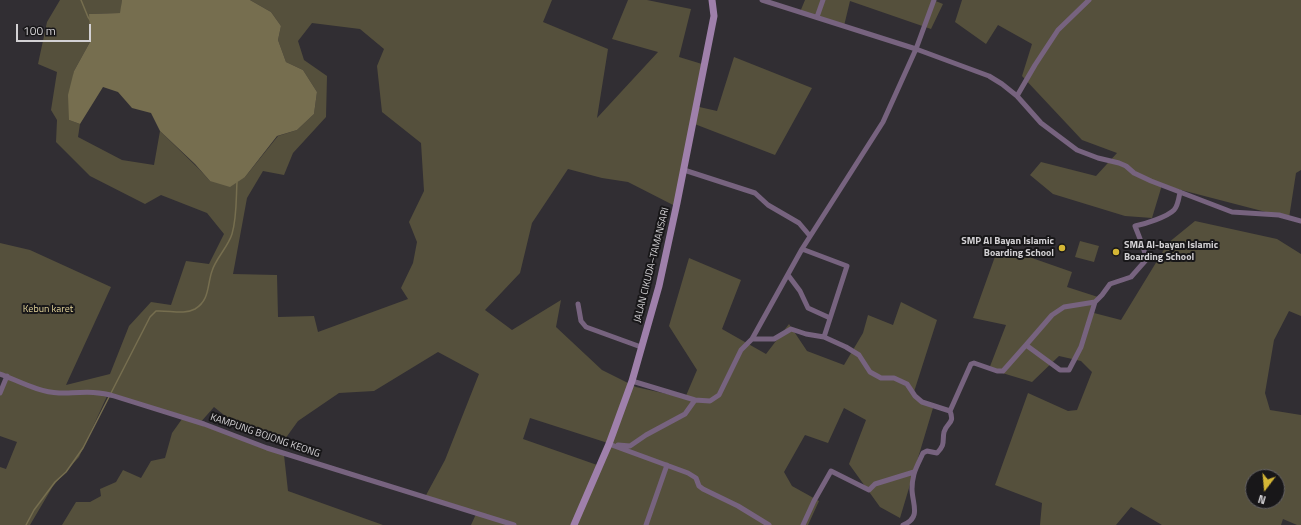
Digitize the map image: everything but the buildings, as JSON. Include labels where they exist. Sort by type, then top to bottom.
[{"type":"street","name":"JALAN CIKUDA–TAMANSARI","points":[[574,525],[609,444],[632,381],[659,286],[684,170],[714,16],[712,0]]},
{"type":"street","points":[[762,0],[916,49],[989,76],[1018,96],[1041,123],[1077,150],[1098,158],[1119,162],[1134,173],[1232,212],[1279,215],[1301,221]]},
{"type":"street","points":[[817,17],[823,0]]},
{"type":"street","points":[[632,381],[695,400],[710,401],[719,395],[740,350],[752,339],[802,249],[883,122],[916,49],[934,0]]},
{"type":"street","points":[[1018,96],[1058,30],[1089,0]]},
{"type":"street","points":[[684,170],[755,193],[768,205],[799,223],[810,236]]},
{"type":"street","points":[[1026,346],[1060,370],[1068,370],[1081,347],[1095,302],[1110,284],[1131,277],[1146,260],[1147,256],[1135,226],[1152,222],[1172,212],[1175,208],[1180,192]]},
{"type":"street","points":[[802,249],[847,266],[824,337]]},
{"type":"street","points":[[788,275],[800,291],[808,308],[830,318]]},
{"type":"street","points":[[903,525],[910,522],[913,518],[915,504],[912,490],[914,472],[923,453],[927,451],[937,453],[941,449],[944,442],[945,430],[951,422],[952,417],[950,411],[971,364],[974,363],[1001,371],[1008,366],[1052,315],[1064,307],[1095,302]]},
{"type":"street","points":[[578,304],[581,321],[586,327],[641,347]]},
{"type":"street","points":[[752,339],[774,339],[791,329],[806,334],[824,337],[859,355],[870,372],[881,378],[894,378],[907,384],[915,396],[922,402],[950,411]]},
{"type":"street","name":"KAMPUNG BOJONG KEONG","points":[[0,374],[39,389],[58,393],[77,392],[107,394],[114,396],[204,424],[267,448],[514,525]]},
{"type":"street","points":[[0,393],[7,376]]},
{"type":"street","points":[[609,444],[630,446],[646,435],[685,414],[695,400]]},
{"type":"street","points":[[609,444],[696,478],[699,486],[703,489],[738,506],[769,525]]},
{"type":"street","points":[[646,525],[666,465]]},
{"type":"street","points":[[803,525],[814,500],[832,471],[869,490],[875,484],[914,472]]},
{"type":"green space","name":"Kebun karet","points":[[60,0],[122,0],[121,13],[89,14],[90,42],[74,71],[69,120],[80,124],[78,137],[122,160],[154,165],[160,131],[210,181],[245,177],[278,136],[297,130],[314,114],[317,92],[303,70],[286,62],[278,40],[281,26],[271,12],[250,0],[552,0],[543,22],[608,49],[597,118],[658,52],[612,39],[628,0],[647,0],[691,9],[679,57],[702,64],[695,106],[717,111],[734,57],[812,88],[775,155],[692,123],[677,207],[628,182],[602,178],[568,169],[532,223],[520,273],[485,310],[512,330],[561,300],[556,327],[602,370],[636,387],[685,398],[697,370],[669,326],[689,258],[741,280],[722,329],[766,354],[789,324],[807,351],[844,365],[863,333],[868,315],[893,325],[901,302],[937,320],[913,395],[933,408],[900,518],[880,507],[849,464],[866,420],[844,408],[828,443],[805,435],[784,472],[792,486],[819,501],[808,525],[471,525],[476,514],[425,497],[445,460],[479,374],[438,352],[374,391],[339,393],[298,421],[285,439],[249,435],[214,407],[199,424],[284,455],[288,491],[383,525],[62,525],[76,502],[90,502],[101,496],[100,489],[116,482],[123,470],[141,478],[151,461],[165,458],[172,433],[182,419],[108,394],[79,457],[53,486],[30,525],[0,525],[0,467],[6,469],[17,442],[0,436],[0,395],[9,376],[0,372],[0,243],[30,250],[111,287],[66,385],[110,374],[129,326],[151,302],[171,305],[186,261],[209,264],[224,234],[207,213],[161,195],[145,204],[90,176],[56,142],[57,120],[51,110],[57,72],[38,64],[47,22]],"holes":[[[312,23],[360,29],[384,49],[377,66],[382,112],[421,143],[424,191],[409,222],[417,242],[413,263],[401,288],[408,299],[318,332],[314,316],[278,317],[277,275],[233,274],[247,198],[263,171],[284,175],[293,153],[326,117],[327,76],[304,60],[298,41]],[[530,418],[611,444],[600,466],[523,439]]]},
{"type":"green space","points":[[805,0],[933,0],[943,4],[931,29],[850,1],[844,26],[800,12]]},
{"type":"green space","points":[[962,0],[1301,0],[1301,170],[1296,173],[1289,218],[1162,185],[1152,218],[1125,216],[1053,194],[1030,175],[1041,162],[1096,176],[1117,153],[1082,140],[1022,76],[1032,44],[998,25],[986,44],[955,22]]},
{"type":"green space","points":[[1195,221],[1277,239],[1301,254],[1301,316],[1289,311],[1274,340],[1265,393],[1270,410],[1301,415],[1301,525],[1297,525],[1283,519],[1281,525],[1162,525],[1131,507],[1116,525],[1040,525],[1042,503],[995,485],[1028,393],[1068,411],[1077,410],[1092,372],[1081,361],[1059,356],[1032,382],[989,369],[1006,325],[973,318],[997,251],[1032,258],[1072,272],[1067,287],[1098,297],[1094,313],[1121,320],[1168,243]]},
{"type":"green space","points":[[1080,241],[1099,246],[1094,262],[1075,257]]},
{"type":"shaded area","points":[[122,0],[250,0],[271,12],[281,26],[278,40],[286,62],[303,70],[317,92],[314,114],[297,130],[277,136],[245,177],[230,187],[210,181],[195,164],[160,131],[151,113],[132,108],[118,92],[103,87],[80,124],[69,120],[68,95],[74,71],[90,42],[89,14],[120,13]]},
{"type":"waterway","points":[[81,0],[90,20]]},
{"type":"waterway","points":[[111,393],[150,317],[156,311],[191,311],[200,305],[206,297],[210,276],[214,266],[228,243],[234,228],[237,182]]},
{"type":"waterway","points":[[26,525],[34,510],[55,482],[66,472],[83,448],[109,397]]},
{"type":"place","name":"SMP Al Bayan Islamic Boarding School","points":[[1062,248]]},
{"type":"place","name":"SMA Al-bayan Islamic Boarding School","points":[[1116,252]]}]
